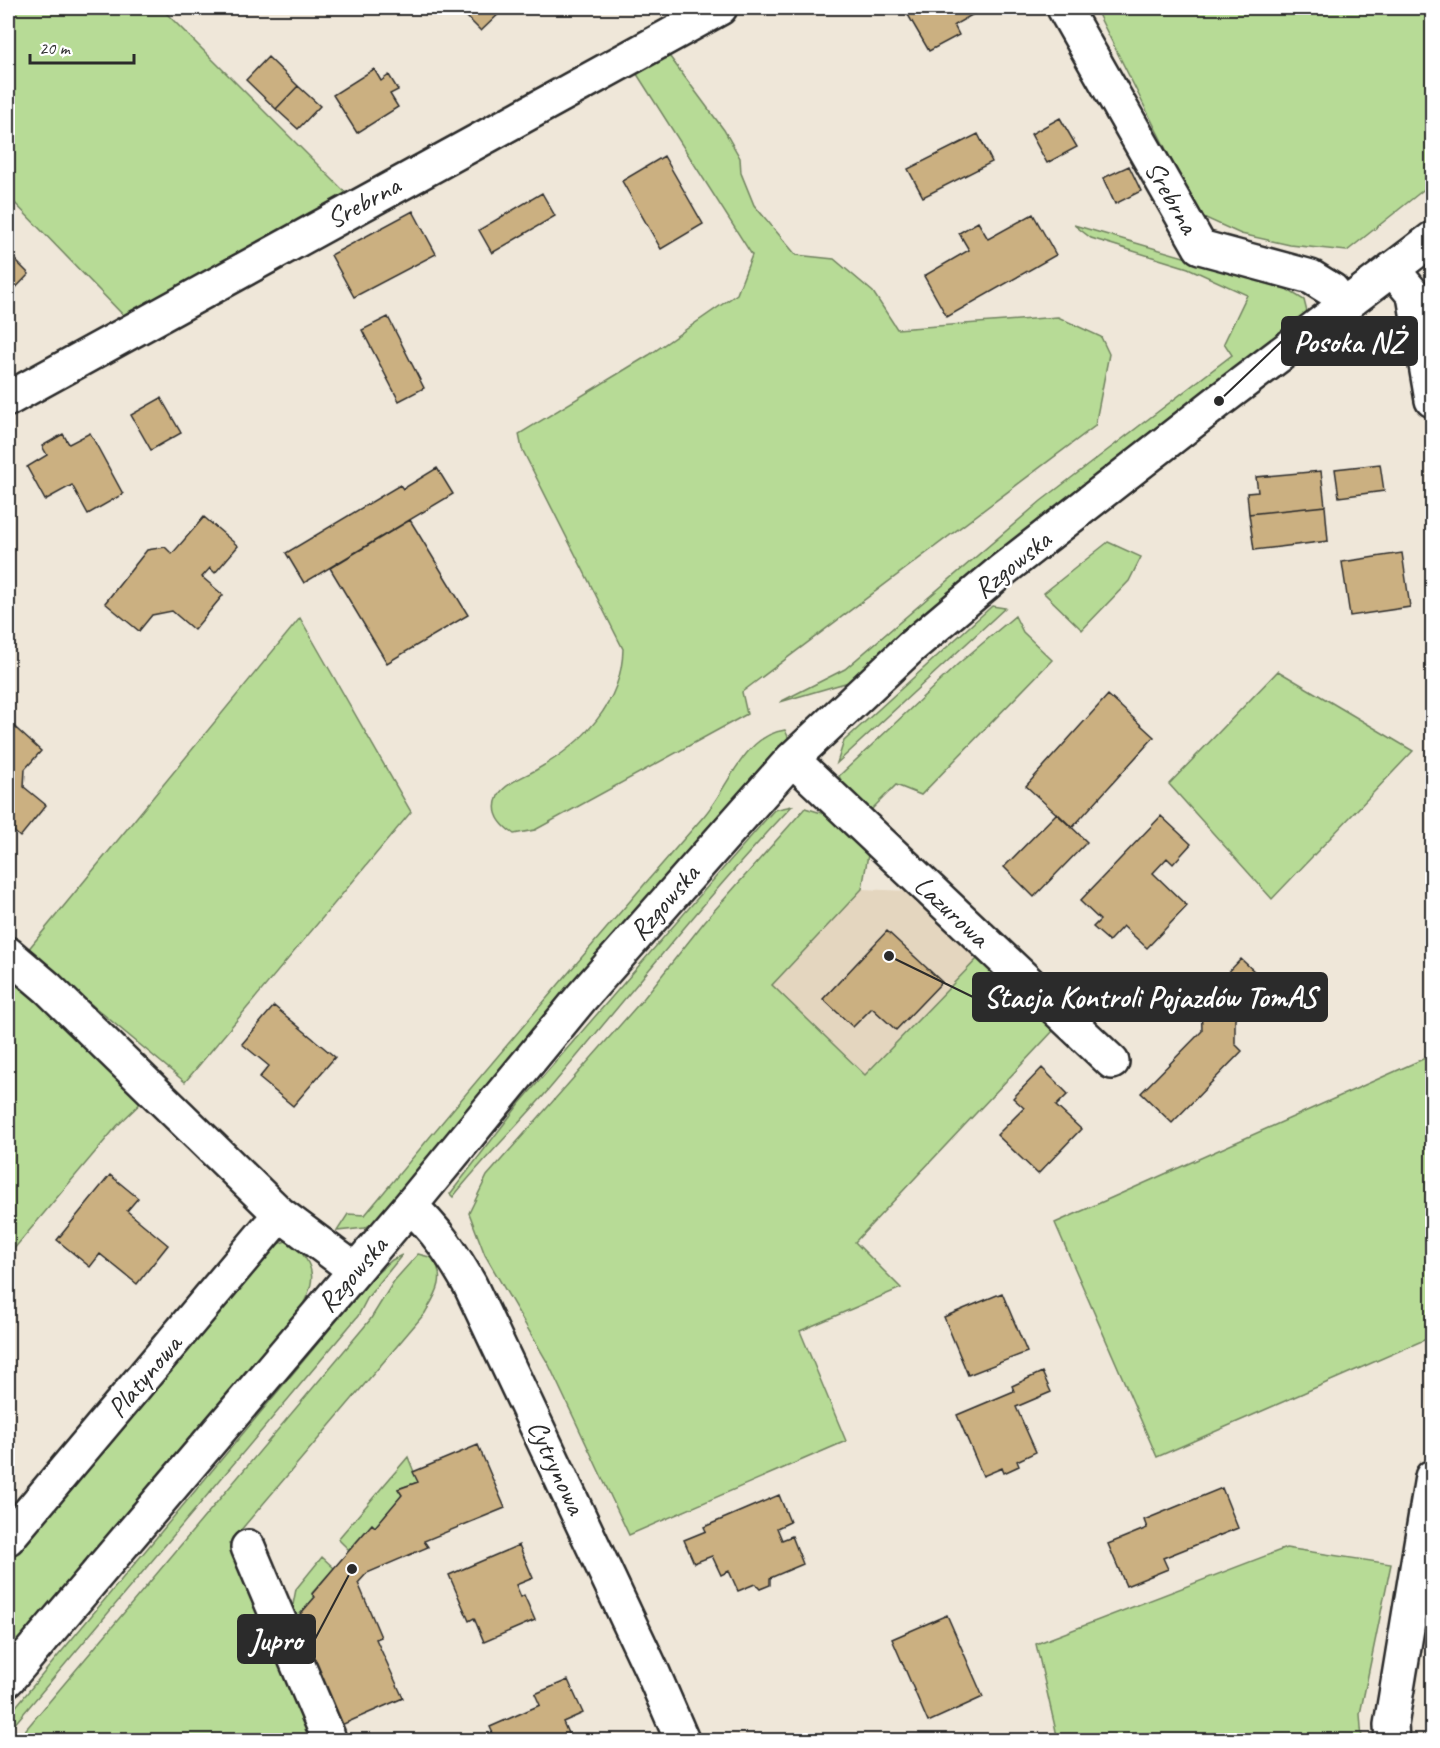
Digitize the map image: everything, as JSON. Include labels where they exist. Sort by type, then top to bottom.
[{"type":"street","name":"Srebrna","points":[[8,399],[720,8]]},
{"type":"street","name":"Srebrna","points":[[1064,8],[1200,247],[1311,278],[1332,290],[1346,307]]},
{"type":"street","name":"Rzgowska","points":[[8,1680],[410,1206],[581,998],[792,759],[911,647],[1000,572],[1432,239]]},
{"type":"street","points":[[1392,269],[1414,295],[1432,400]]},
{"type":"street","name":"Lazurowa","points":[[792,759],[1112,1062]]},
{"type":"street","points":[[8,954],[48,988],[280,1214],[355,1270]]},
{"type":"street","name":"Cytrynowa","points":[[410,1206],[426,1220],[450,1249],[470,1285],[653,1673],[682,1740]]},
{"type":"street","name":"Platynowa","points":[[8,1538],[280,1214]]},
{"type":"street","points":[[1392,1740],[1391,1725],[1432,1477]]},
{"type":"street","points":[[248,1547],[328,1736]]},
{"type":"shaded area","points":[[862,889],[907,891],[978,958],[865,1075],[772,985]]},
{"type":"green space","points":[[8,8],[161,8],[350,197],[127,319],[8,196]]},
{"type":"green space","points":[[1095,8],[1432,8],[1432,183],[1347,251],[1290,245],[1241,234],[1199,215]]},
{"type":"green space","points":[[667,53],[724,130],[740,158],[741,173],[754,205],[796,255],[834,259],[873,292],[897,329],[1058,317],[1101,337],[1109,354],[1095,426],[742,692],[747,714],[535,830],[514,834],[505,827],[496,813],[498,796],[510,784],[553,760],[569,748],[596,720],[607,705],[615,687],[621,669],[623,649],[522,449],[519,434],[649,355],[737,294],[752,255],[635,71]]},
{"type":"green space","points":[[1074,225],[1280,285],[1304,300],[1307,312],[998,554],[852,681],[780,702],[845,669],[1041,501],[1232,355],[1224,343],[1247,295],[1188,268],[1091,238]]},
{"type":"green space","points":[[1108,542],[1141,557],[1129,581],[1082,630],[1044,593]]},
{"type":"green space","points":[[992,606],[1005,608],[837,763],[844,741]]},
{"type":"green space","points":[[1015,616],[1023,632],[1052,660],[921,795],[896,785],[867,814],[848,794],[839,776],[958,664]]},
{"type":"green space","points":[[300,618],[411,812],[185,1082],[27,951]]},
{"type":"green space","points":[[1278,671],[1413,751],[1272,899],[1169,784]]},
{"type":"green space","points":[[785,730],[790,741],[714,820],[378,1220],[365,1228],[337,1231],[348,1214],[365,1215],[533,1014],[704,816],[748,752],[770,734]]},
{"type":"green space","points":[[792,806],[731,873],[543,1096],[453,1197],[450,1194],[520,1103],[774,810]]},
{"type":"green space","points":[[805,808],[828,815],[868,855],[862,889],[772,985],[865,1075],[978,958],[1053,1031],[855,1242],[901,1288],[800,1331],[846,1441],[629,1535],[549,1365],[485,1255],[469,1213],[487,1176],[644,998],[705,921]]},
{"type":"green space","points":[[8,974],[148,1096],[117,1126],[8,1256]]},
{"type":"green space","points":[[1432,1055],[1431,1337],[1157,1457],[1055,1223]]},
{"type":"green space","points":[[289,1240],[306,1259],[312,1276],[308,1294],[296,1316],[8,1659],[8,1547],[272,1246]]},
{"type":"green space","points":[[418,1254],[433,1258],[440,1280],[425,1313],[229,1544],[316,1740],[17,1740],[370,1320],[394,1281]]},
{"type":"green space","points":[[402,1255],[368,1297],[358,1316],[8,1732],[8,1716],[373,1277],[392,1260]]},
{"type":"green space","points":[[408,1457],[418,1482],[398,1489],[402,1495],[375,1527],[372,1524],[349,1550],[338,1539]]},
{"type":"green space","points":[[1286,1548],[1391,1564],[1360,1714],[1362,1740],[1058,1740],[1036,1644]]},
{"type":"green space","points":[[322,1557],[334,1568],[312,1593],[315,1597],[296,1619],[291,1615],[296,1589]]},
{"type":"building","points":[[458,8],[505,8],[481,31]]},
{"type":"building","points":[[904,8],[971,8],[968,9],[972,15],[954,25],[959,35],[929,51]]},
{"type":"building","points":[[268,57],[298,86],[276,109],[246,80]]},
{"type":"building","points":[[374,69],[381,81],[389,75],[398,90],[390,94],[398,107],[357,133],[333,95]]},
{"type":"building","points":[[298,86],[320,106],[298,129],[276,109]]},
{"type":"building","points":[[1060,118],[1077,147],[1047,163],[1031,134]]},
{"type":"building","points":[[978,134],[992,162],[923,197],[908,169]]},
{"type":"building","points":[[664,156],[703,224],[661,249],[622,181]]},
{"type":"building","points":[[1129,166],[1141,191],[1115,204],[1103,178]]},
{"type":"building","points":[[542,193],[555,216],[492,253],[479,230]]},
{"type":"building","points":[[413,211],[436,254],[354,297],[331,255]]},
{"type":"building","points":[[1033,214],[1056,255],[947,317],[924,276],[969,250],[959,233],[978,222],[988,239]]},
{"type":"building","points":[[8,253],[29,274],[8,296]]},
{"type":"building","points":[[388,317],[424,388],[399,401],[362,330]]},
{"type":"building","points":[[161,398],[181,433],[151,450],[131,415]]},
{"type":"building","points":[[90,433],[123,494],[88,514],[72,485],[45,500],[27,467],[47,455],[42,446],[63,434],[69,444]]},
{"type":"building","points":[[1380,464],[1384,491],[1339,497],[1335,469]]},
{"type":"building","points":[[437,468],[453,494],[304,583],[286,553],[400,485],[403,489]]},
{"type":"building","points":[[1321,471],[1325,506],[1249,514],[1247,493],[1258,492],[1256,477]]},
{"type":"building","points":[[1325,506],[1328,541],[1254,550],[1249,514]]},
{"type":"building","points":[[204,517],[238,546],[215,573],[210,568],[202,577],[223,595],[194,630],[172,611],[152,615],[139,631],[105,603],[147,550],[165,547],[172,554]]},
{"type":"building","points":[[410,520],[468,615],[387,663],[330,568]]},
{"type":"building","points":[[1402,553],[1410,607],[1350,616],[1342,562]]},
{"type":"building","points":[[1108,695],[1154,737],[1072,828],[1026,786]]},
{"type":"building","points":[[8,721],[41,751],[25,769],[24,787],[46,805],[20,837],[8,826]]},
{"type":"building","points":[[1057,813],[1087,842],[1034,897],[1004,867]]},
{"type":"building","points":[[1161,816],[1191,844],[1173,864],[1167,858],[1153,873],[1187,906],[1147,948],[1123,926],[1109,941],[1093,927],[1100,920],[1080,901]]},
{"type":"building","points":[[887,931],[942,982],[896,1030],[872,1008],[853,1027],[823,999]]},
{"type":"building","points":[[1241,959],[1268,984],[1235,1018],[1235,1044],[1242,1051],[1172,1123],[1141,1093],[1202,1031],[1201,1001]]},
{"type":"building","points":[[274,1006],[335,1057],[293,1106],[259,1078],[269,1066],[242,1044]]},
{"type":"building","points":[[1042,1068],[1068,1094],[1056,1106],[1081,1129],[1038,1174],[997,1135],[1024,1108],[1013,1098]]},
{"type":"building","points":[[110,1175],[138,1198],[127,1211],[168,1245],[137,1284],[100,1254],[90,1267],[57,1240]]},
{"type":"building","points":[[1002,1293],[1027,1352],[968,1375],[944,1317]]},
{"type":"building","points":[[1042,1372],[1051,1392],[1016,1407],[1036,1452],[1017,1461],[1019,1466],[1004,1473],[1002,1468],[983,1476],[957,1415],[1014,1391],[1012,1386]]},
{"type":"building","points":[[478,1445],[505,1508],[424,1541],[428,1547],[367,1573],[358,1583],[381,1637],[376,1639],[403,1698],[339,1726],[296,1619],[315,1597],[312,1594],[334,1568],[372,1524],[375,1527],[402,1495],[398,1489],[418,1482],[413,1472]]},
{"type":"building","points":[[1222,1488],[1238,1528],[1163,1558],[1168,1569],[1126,1586],[1108,1544],[1147,1528],[1144,1520]]},
{"type":"building","points":[[779,1495],[790,1522],[777,1528],[782,1540],[792,1536],[803,1564],[770,1578],[770,1585],[760,1589],[755,1584],[738,1591],[729,1571],[721,1575],[712,1556],[694,1563],[684,1540],[706,1531],[704,1527]]},
{"type":"building","points":[[519,1545],[533,1578],[516,1585],[521,1597],[524,1595],[535,1620],[484,1642],[474,1618],[469,1621],[449,1575]]},
{"type":"building","points":[[947,1615],[983,1697],[928,1722],[892,1639]]},
{"type":"building","points":[[568,1680],[583,1713],[563,1722],[571,1740],[496,1740],[490,1727],[540,1705],[535,1694]]},
{"type":"place","name":"Posoka NŻ","points":[[1219,401]]},
{"type":"place","name":"Stacja Kontroli Pojazdów TomAS","points":[[889,956]]},
{"type":"place","name":"Jupro","points":[[352,1569]]}]
